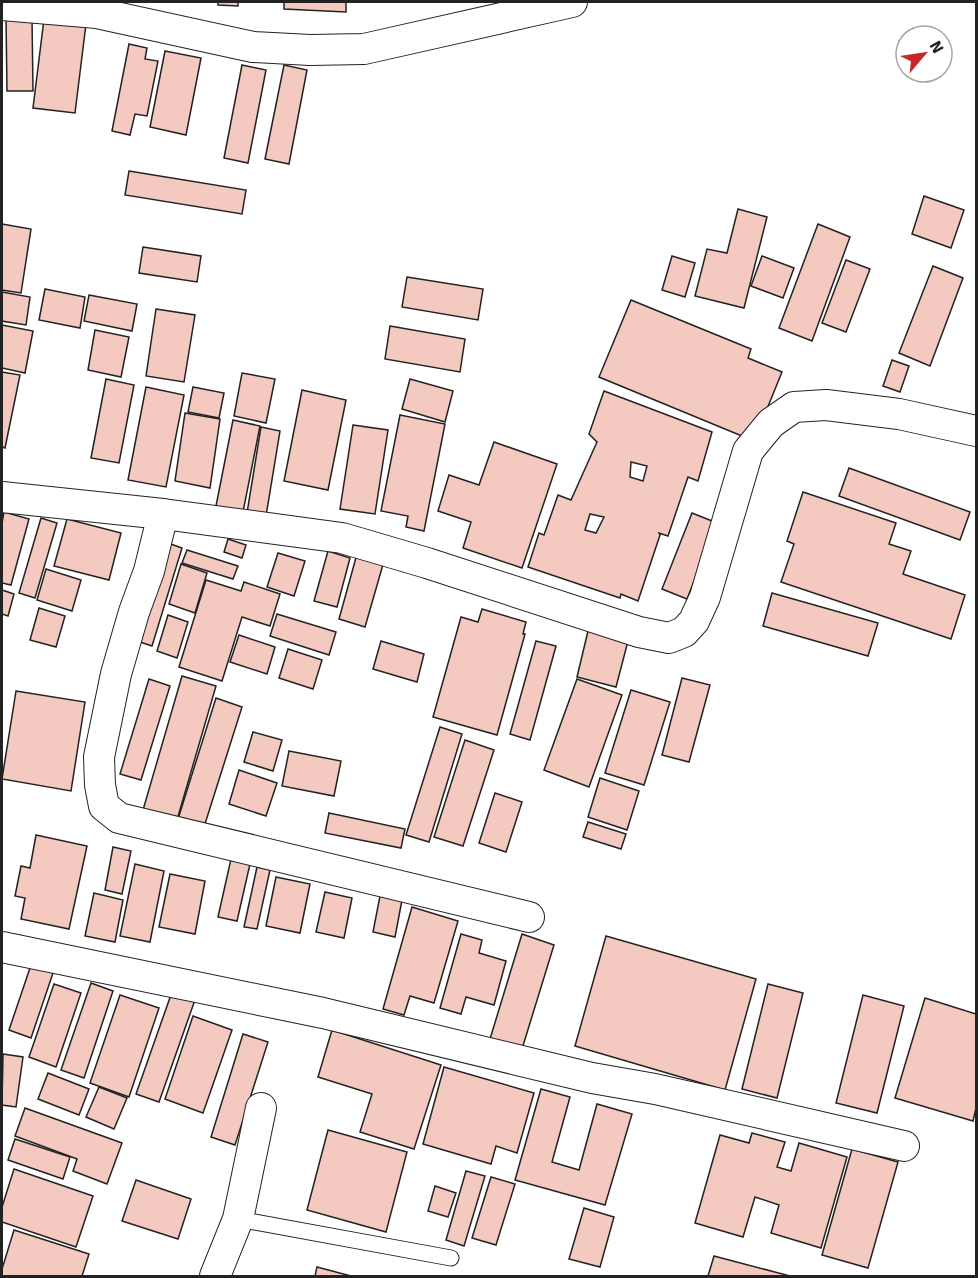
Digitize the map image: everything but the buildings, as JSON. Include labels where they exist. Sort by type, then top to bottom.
[{"type":"street","points":[[2,5],[97,13],[253,46],[310,50],[364,49],[572,2]]},
{"type":"street","points":[[2,497],[163,514],[342,538],[427,563],[639,632],[669,638],[684,633],[694,621],[705,597],[748,452],[771,423],[794,407],[826,405],[899,414],[976,431]]},
{"type":"street","points":[[163,514],[149,571],[116,674],[99,757],[100,785],[104,806],[119,818],[529,917]]},
{"type":"street","points":[[2,947],[323,1013],[592,1078],[655,1089],[904,1146]]},
{"type":"street","points":[[215,1276],[237,1219],[261,1108]]},
{"type":"lane","points":[[237,1219],[451,1258]]}]
